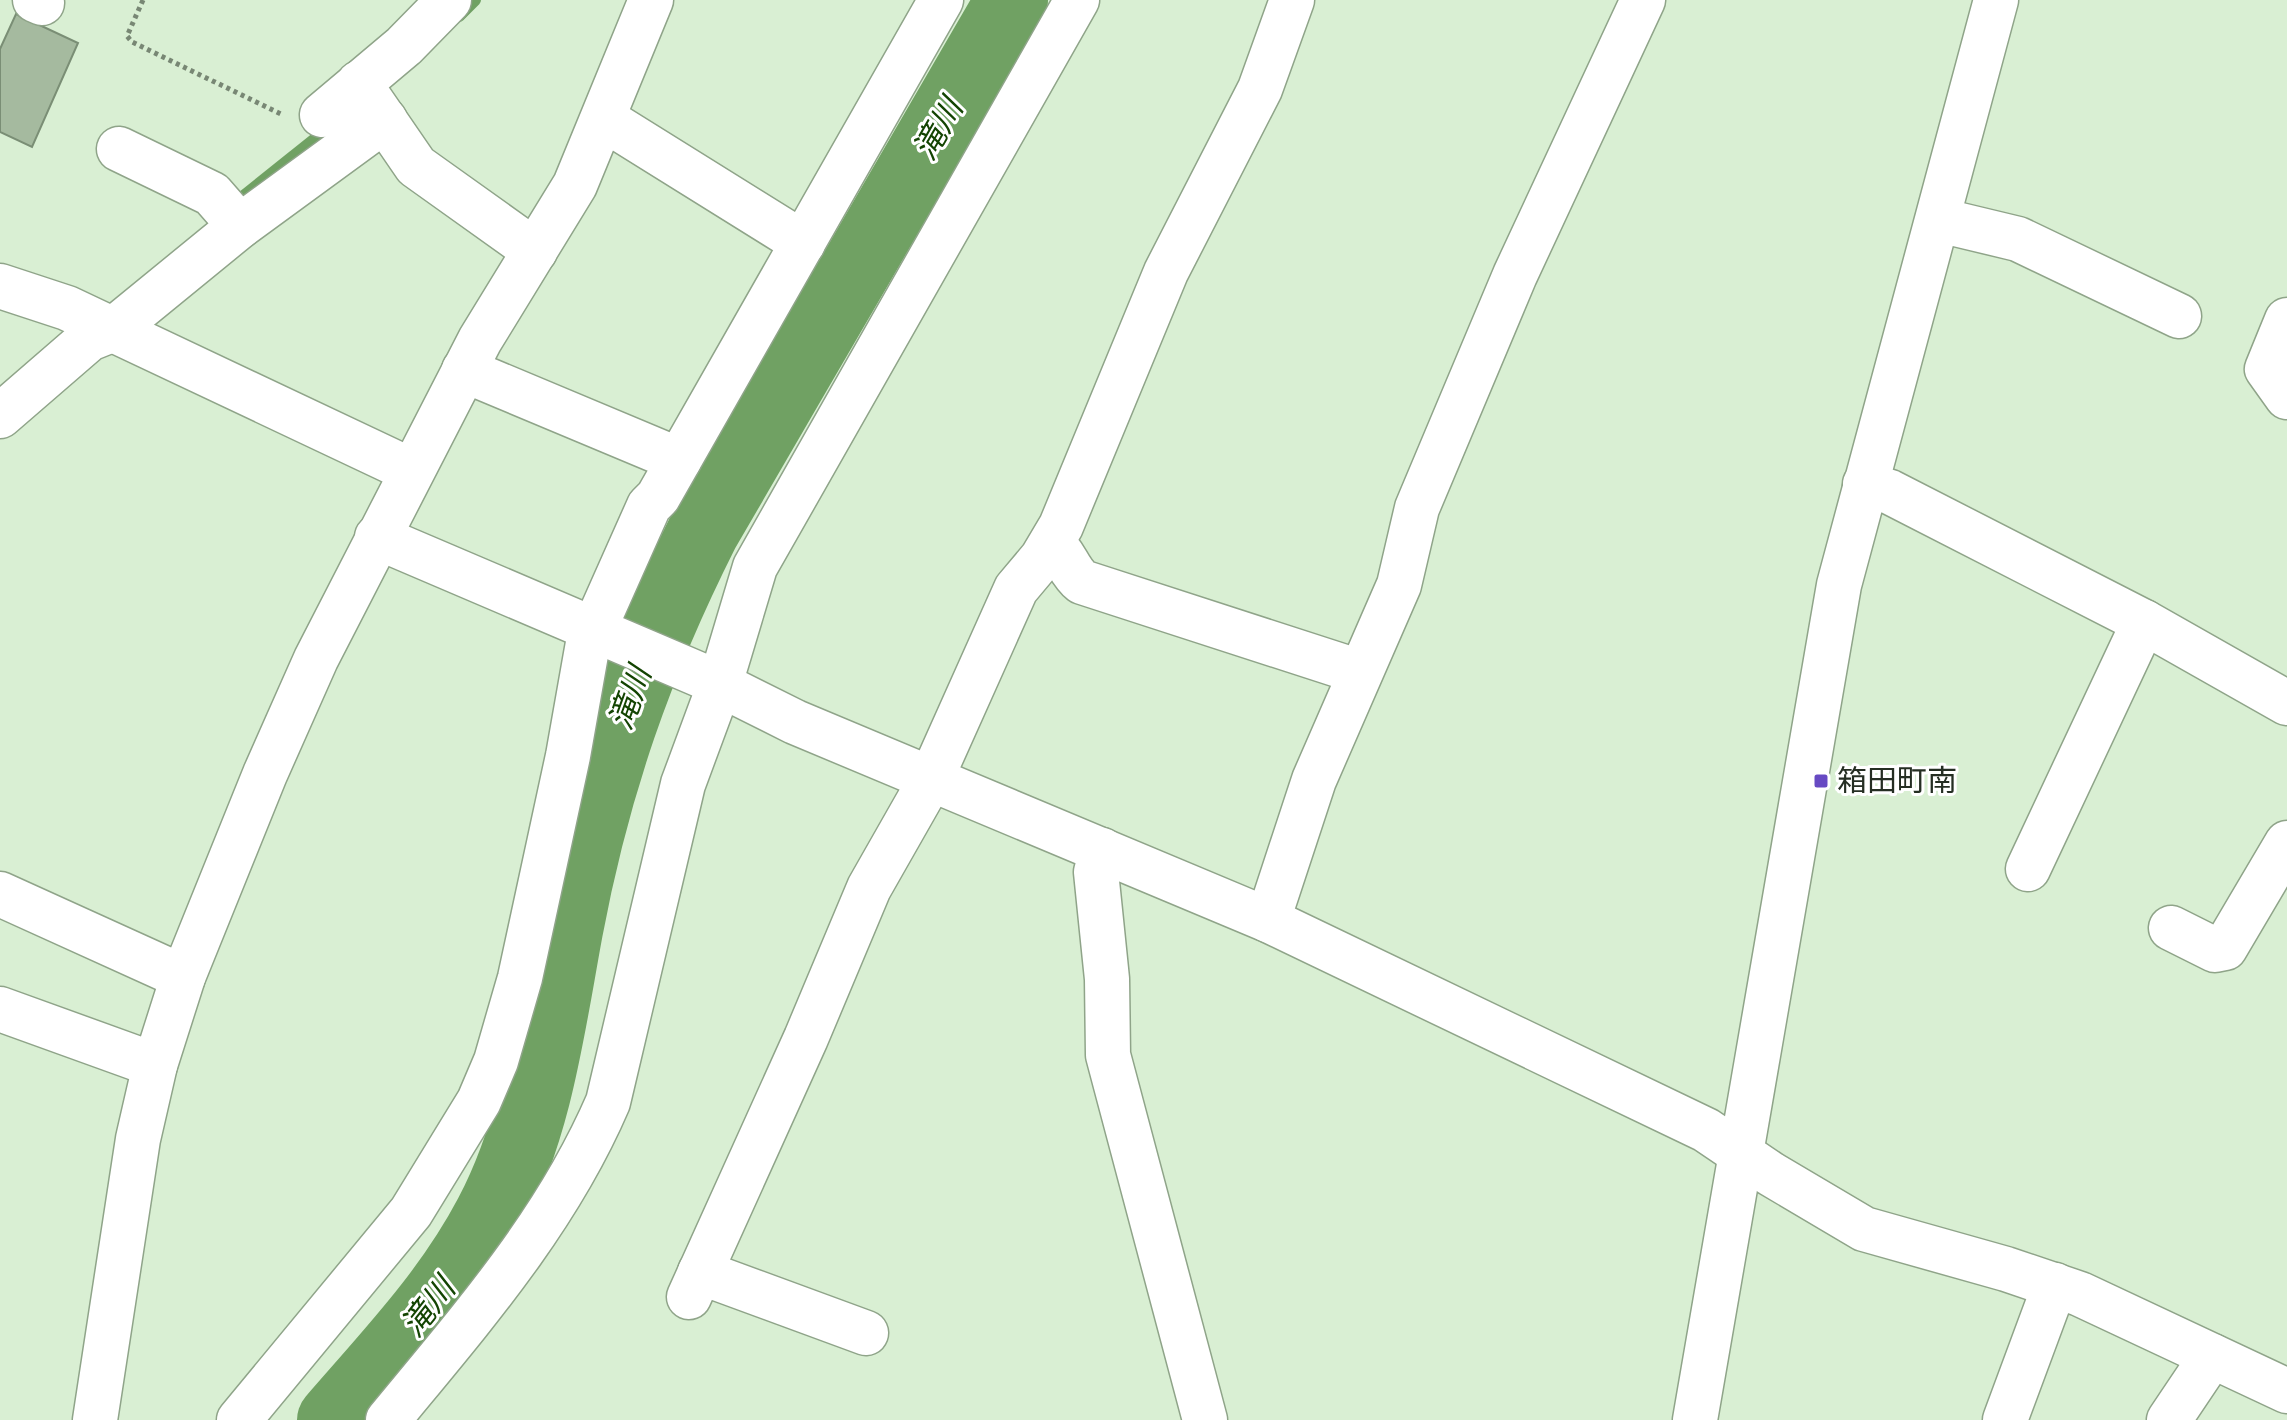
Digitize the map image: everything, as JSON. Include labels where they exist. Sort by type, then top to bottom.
[{"type":"street","points":[[0,416],[89,339],[114,329],[231,215],[371,99],[404,46],[449,0]]},
{"type":"street","points":[[95,1420],[129,1188],[155,1065],[183,977],[265,774],[316,659],[410,470],[464,370],[575,185],[651,0]]},
{"type":"street","points":[[239,1420],[411,1212],[479,1101],[496,1061],[517,990],[568,756],[585,661],[600,633],[649,506],[679,460],[941,0]]},
{"type":"street","points":[[388,1420],[545,1224],[590,1144],[608,1102],[683,784],[712,681],[755,567],[1077,0]]},
{"type":"street","points":[[866,1333],[694,1284],[800,1052],[869,888],[931,779],[1016,589],[1052,543],[1166,272],[1260,89],[1292,0]]},
{"type":"street","points":[[1268,920],[1304,804],[1399,585],[1417,508],[1509,289],[1643,0]]},
{"type":"street","points":[[1695,1420],[1839,585],[1996,0]]},
{"type":"street","points":[[322,115],[371,99]]},
{"type":"street","points":[[371,99],[416,166],[535,251]]},
{"type":"street","points":[[604,119],[803,243]]},
{"type":"street","points":[[119,149],[212,194],[231,215]]},
{"type":"street","points":[[1939,220],[2018,239],[2179,316]]},
{"type":"street","points":[[0,287],[67,308],[410,470]]},
{"type":"street","points":[[2287,320],[2267,369],[2287,397]]},
{"type":"street","points":[[464,370],[679,460]]},
{"type":"street","points":[[1865,484],[1890,492],[2144,622],[2287,703]]},
{"type":"street","points":[[377,537],[712,681],[795,722],[1268,920],[1706,1130],[1864,1229],[2055,1285],[2114,1308],[2287,1391]]},
{"type":"street","points":[[1052,543],[1064,555],[1072,574],[1082,582],[1360,672]]},
{"type":"street","points":[[2028,869],[2144,622]]},
{"type":"street","points":[[2171,928],[2215,950],[2225,948],[2287,843]]},
{"type":"street","points":[[1102,850],[1096,872],[1107,979],[1108,1055],[1205,1420]]},
{"type":"street","points":[[0,894],[183,977]]},
{"type":"street","points":[[0,1009],[155,1065]]},
{"type":"street","points":[[2005,1420],[2055,1285]]},
{"type":"street","points":[[2169,1420],[2212,1356]]},
{"type":"path","points":[[143,0],[127,36],[132,42],[297,122],[314,121],[322,115]]},
{"type":"building","points":[[16,14],[78,43],[32,147],[0,132],[0,49]]},
{"type":"waterway","points":[[459,16],[475,0]]},
{"type":"waterway","name":"滝川","points":[[333,1420],[437,1297],[490,1215],[506,1181],[530,1111],[578,877],[604,775],[658,629],[703,532],[1012,0]]},
{"type":"waterway","points":[[235,203],[330,127]]},
{"type":"place","name":"箱田町南","points":[[1821,781]]}]
